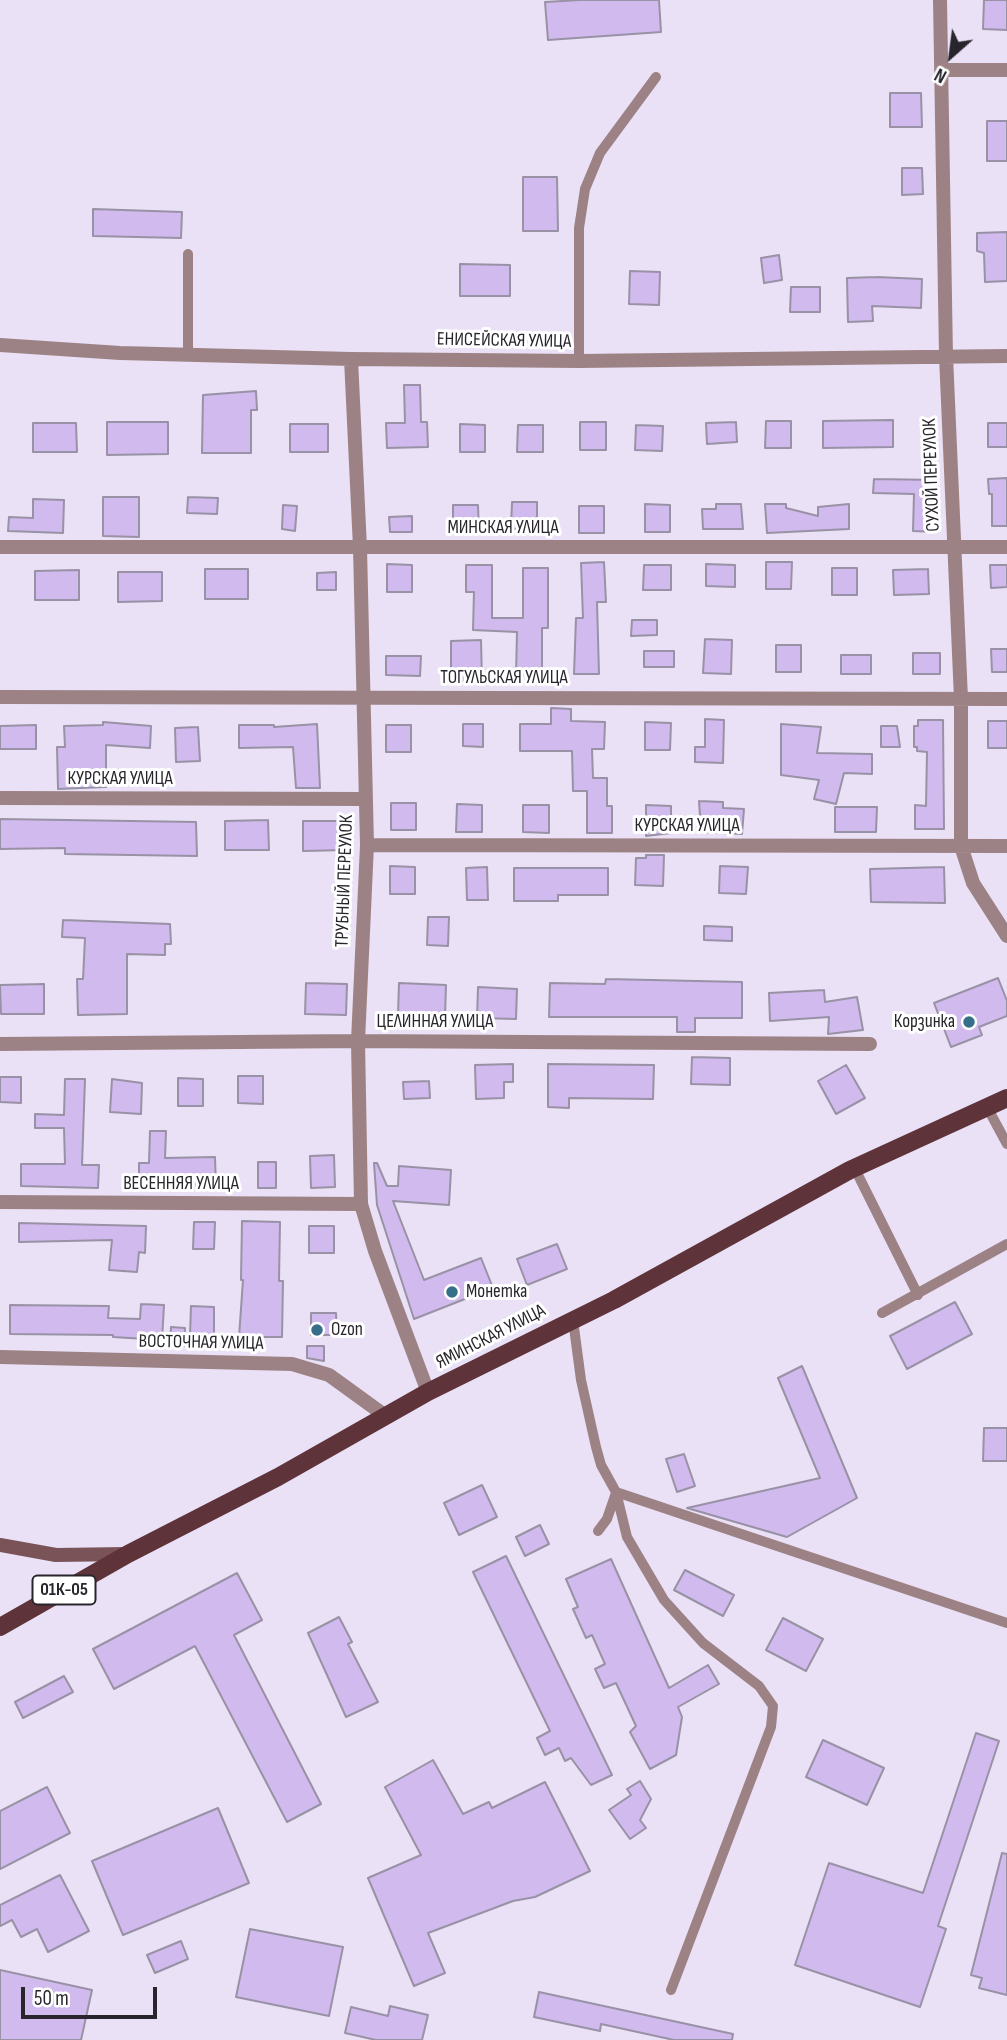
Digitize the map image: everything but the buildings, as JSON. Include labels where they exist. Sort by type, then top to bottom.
[{"type":"main road","name":"ЯМИНСКАЯ УЛИЦА","points":[[0,1627],[128,1554],[278,1477],[428,1392],[573,1320],[854,1167],[1007,1098]]},
{"type":"main road","points":[[0,1545],[56,1555],[128,1554]]},
{"type":"street","name":"СУХОЙ ПЕРЕУЛОК","points":[[940,0],[946,356],[961,699],[961,846],[973,883],[1007,936]]},
{"type":"street","points":[[941,70],[1007,70]]},
{"type":"street","name":"ЕНИСЕЙСКАЯ УЛИЦА","points":[[0,345],[188,355],[351,359],[579,361],[1007,356]]},
{"type":"street","name":"ТРУБНЫЙ ПЕРЕУЛОК","points":[[351,359],[360,548],[367,845],[358,1041],[362,1204],[375,1251],[428,1392]]},
{"type":"street","name":"МИНСКАЯ УЛИЦА","points":[[0,547],[1007,547]]},
{"type":"street","name":"ТОГУЛЬСКАЯ УЛИЦА","points":[[0,697],[1007,699]]},
{"type":"street","name":"КУРСКАЯ УЛИЦА","points":[[0,798],[366,799]]},
{"type":"street","name":"КУРСКАЯ УЛИЦА","points":[[367,845],[1007,846]]},
{"type":"street","name":"ЦЕЛИННАЯ УЛИЦА","points":[[0,1044],[358,1041],[870,1044]]},
{"type":"street","name":"ВЕСЕННЯЯ УЛИЦА","points":[[0,1202],[362,1204]]},
{"type":"street","name":"ВОСТОЧНАЯ УЛИЦА","points":[[0,1357],[292,1364],[329,1375],[387,1417]]},
{"type":"lane","points":[[579,361],[579,228],[585,189],[600,153],[656,77]]},
{"type":"lane","points":[[188,254],[188,355]]},
{"type":"lane","points":[[987,1107],[1007,1144]]},
{"type":"lane","points":[[854,1167],[918,1295]]},
{"type":"lane","points":[[882,1313],[1007,1244]]},
{"type":"lane","points":[[573,1320],[581,1381],[596,1447],[601,1465],[616,1492],[627,1537],[664,1600],[703,1643],[759,1686],[773,1706],[774,1715],[671,1990]]},
{"type":"lane","points":[[598,1531],[607,1518],[616,1492]]},
{"type":"lane","points":[[616,1492],[1007,1623]]},
{"type":"place","name":"Корзинка","points":[[969,1022]]},
{"type":"place","name":"Монетка","points":[[452,1292]]},
{"type":"place","name":"Ozon","points":[[317,1330]]}]
